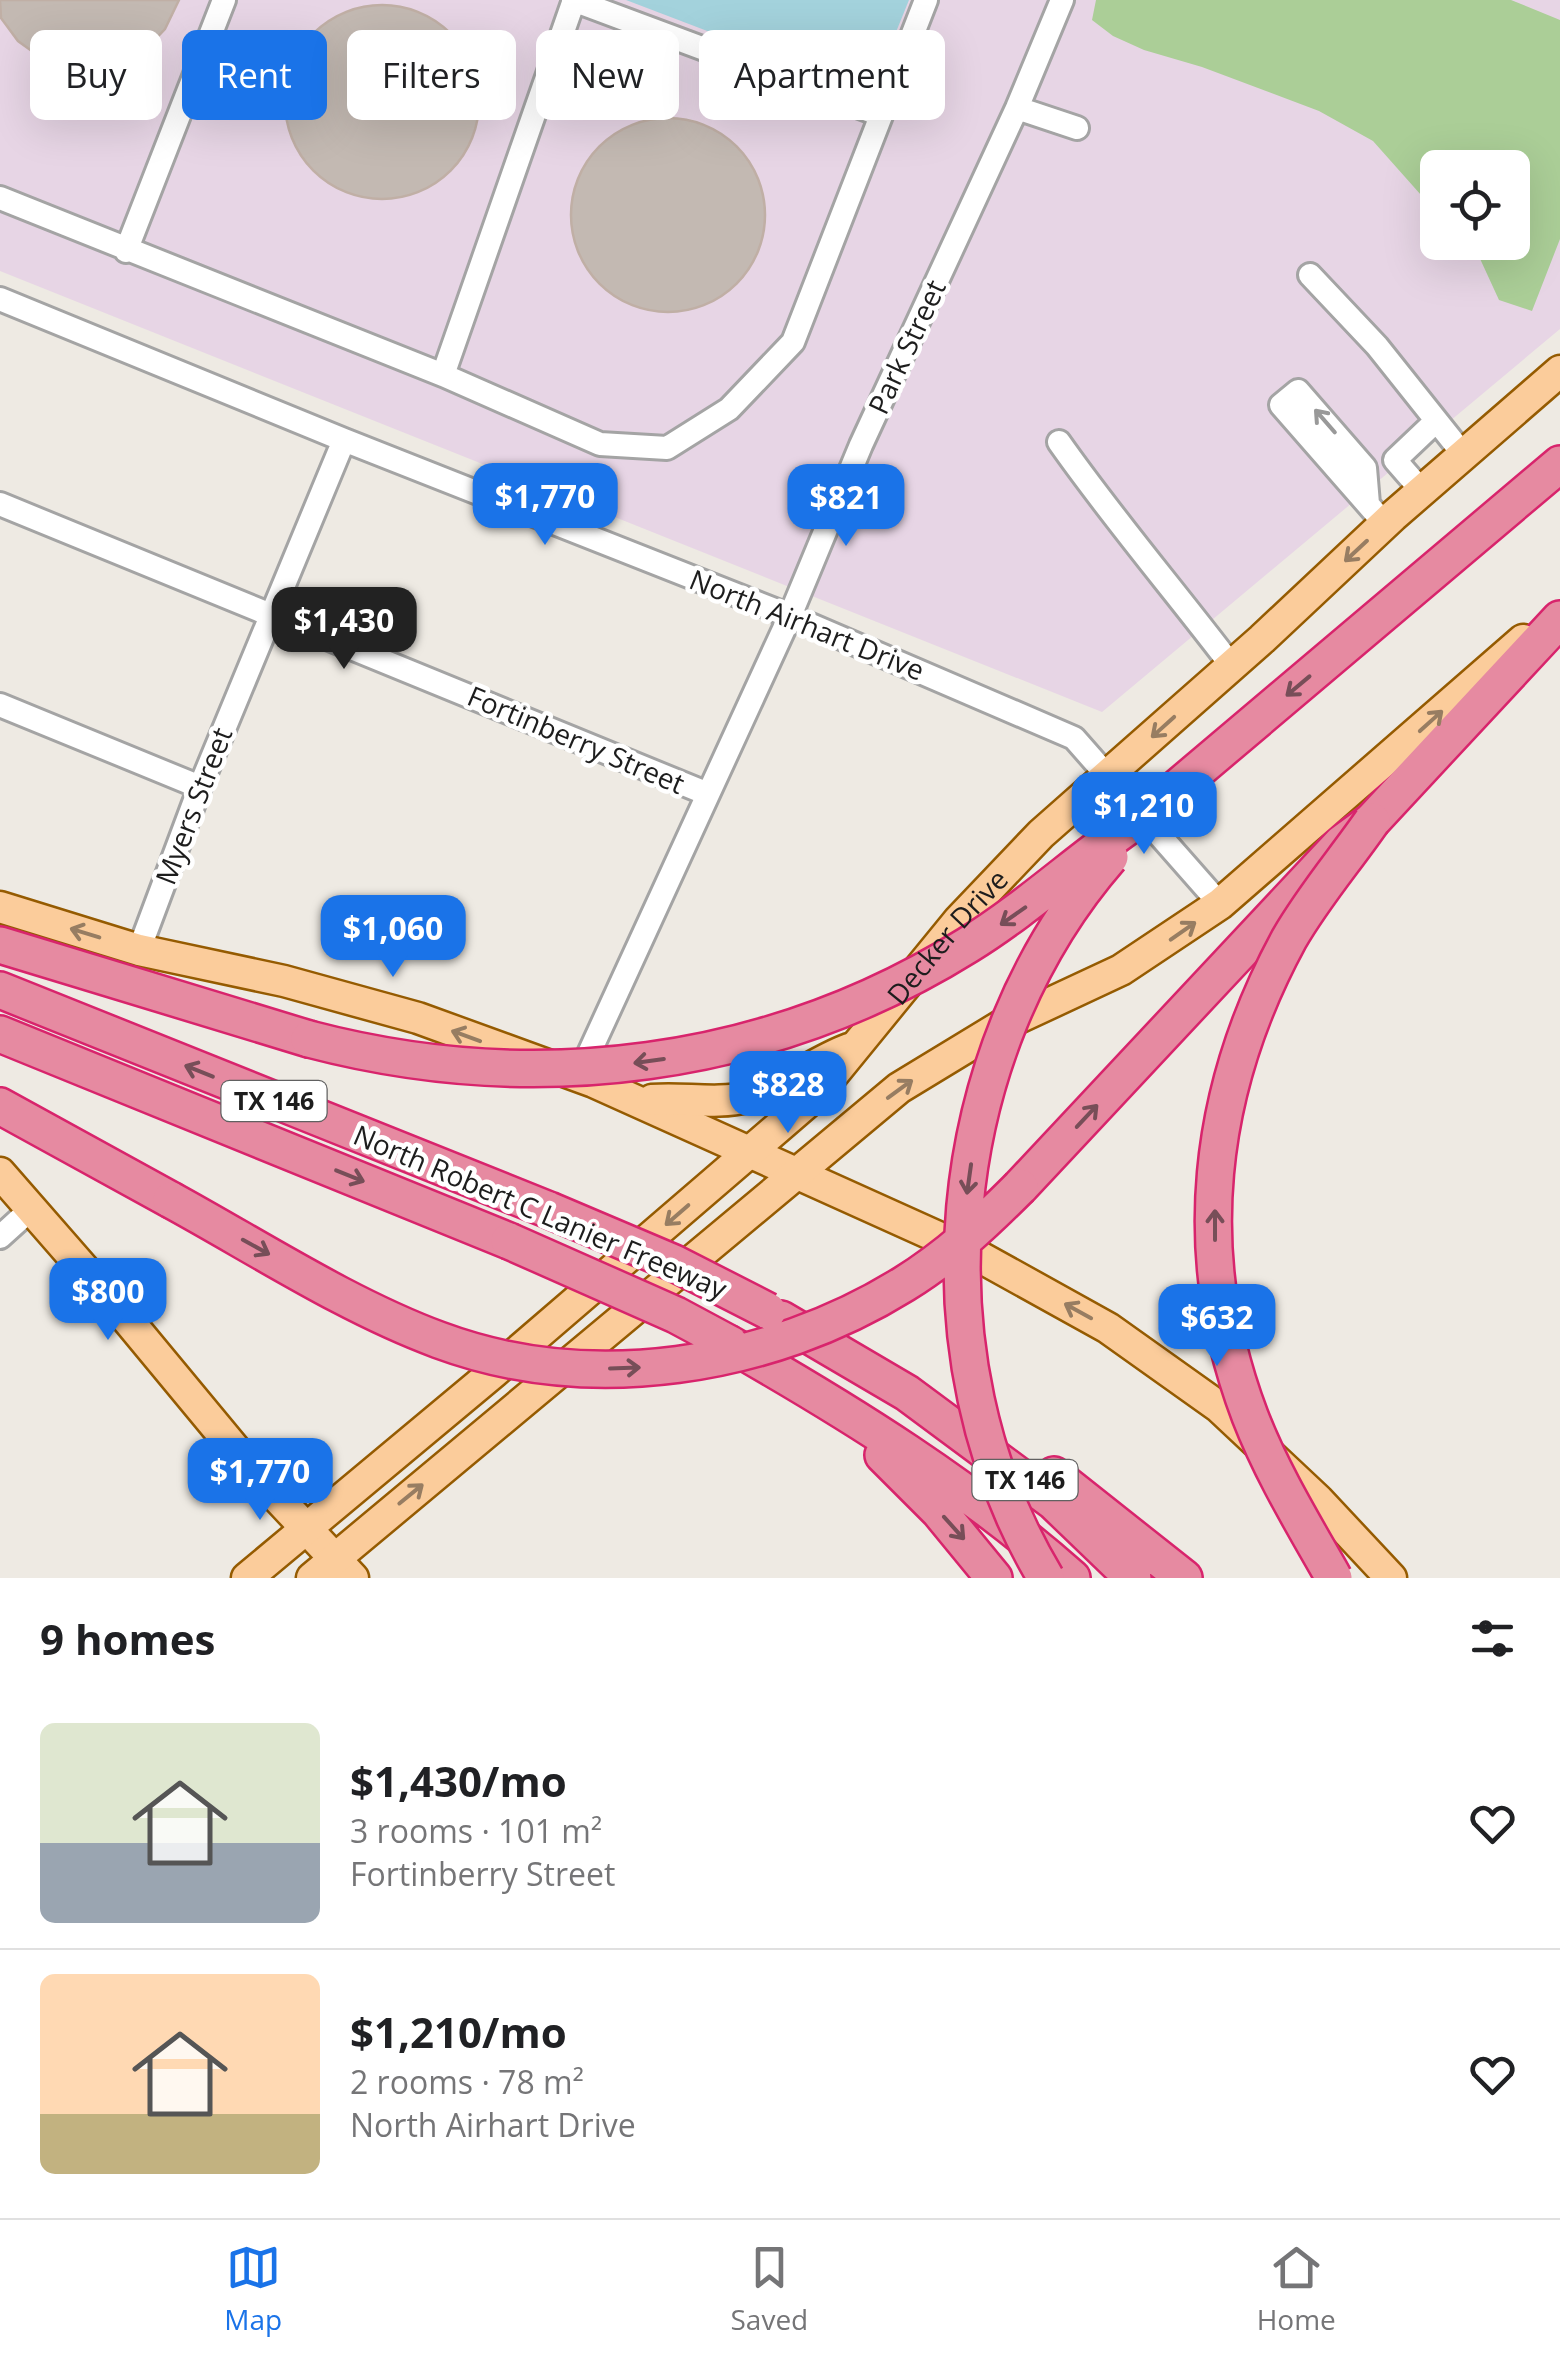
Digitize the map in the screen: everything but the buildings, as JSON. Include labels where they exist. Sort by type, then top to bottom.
[{"type":"highway","points":[[0,944],[309,1038],[412,1062],[569,1069],[628,1064],[735,1044],[818,1018],[922,973],[1014,915],[1146,814],[1560,464]]},
{"type":"highway","points":[[1334,1578],[1284,1492],[1250,1417],[1221,1309],[1214,1240],[1214,1188],[1227,1092],[1258,1001],[1312,902],[1372,820],[1560,619]]},
{"type":"highway","points":[[1046,1578],[1003,1490],[972,1374],[962,1282],[968,1178],[982,1106],[1016,1006],[1057,929],[1146,814]]},
{"type":"highway","points":[[0,1106],[383,1316],[443,1342],[482,1354],[555,1366],[630,1368],[718,1358],[795,1337],[892,1292],[944,1257],[982,1225],[1342,843],[1372,820]]},
{"type":"highway","name":"North Robert C Lanier Freeway","points":[[0,990],[674,1263],[768,1312],[907,1393],[1054,1502],[1134,1578]]},
{"type":"highway","name":"North Robert C Lanier Freeway","points":[[0,1034],[509,1241],[676,1314],[808,1388],[956,1486],[1072,1578]]},
{"type":"highway","points":[[808,1388],[907,1478],[994,1578]]},
{"type":"highway","points":[[907,1393],[954,1407],[1008,1442],[1184,1578]]},
{"type":"main road","name":"Decker Drive","points":[[247,1578],[817,1094],[999,875],[1231,665],[1376,514],[1422,491],[1560,371]]},
{"type":"main road","points":[[312,1578],[344,1567],[798,1174],[916,1077],[1001,1026],[1121,970],[1220,904],[1560,609]]},
{"type":"main road","points":[[0,907],[139,950],[284,981],[418,1018],[578,1076],[971,1252],[1108,1328],[1219,1407],[1318,1500],[1391,1578]]},
{"type":"main road","points":[[637,1101],[716,1102],[747,1097],[861,1044]]},
{"type":"main road","points":[[842,1137],[846,1179],[853,1199]]},
{"type":"main road","points":[[0,1173],[118,1308],[256,1476],[344,1567]]},
{"type":"street","points":[[126,251],[224,0]]},
{"type":"street","points":[[443,375],[574,0],[699,47]]},
{"type":"street","points":[[914,30],[926,0]]},
{"type":"street","name":"Park Street","points":[[578,1076],[790,616],[862,445],[1062,0]]},
{"type":"street","points":[[1016,108],[1077,128]]},
{"type":"street","points":[[0,198],[443,375],[600,444],[666,448],[730,409],[793,342],[879,120]]},
{"type":"street","points":[[1310,275],[1377,346],[1463,454]]},
{"type":"street","name":"North Airhart Drive","points":[[0,299],[790,616],[1074,738],[1220,904]]},
{"type":"street","points":[[1298,391],[1365,468],[1376,514],[1281,405],[1298,391]]},
{"type":"street","points":[[1422,491],[1395,460],[1435,422]]},
{"type":"street","name":"Myers Street","points":[[139,950],[200,787],[344,440]]},
{"type":"street","points":[[1058,442],[1231,665]]},
{"type":"street","name":"Fortinberry Street","points":[[0,504],[708,794]]},
{"type":"street","points":[[0,705],[200,787]]},
{"type":"street","points":[[0,1238],[31,1209]]},
{"type":"shaded area","points":[[0,0],[1560,0],[1560,329],[1102,712],[0,271]]},
{"type":"green space","points":[[1096,0],[1511,0],[1560,20],[1560,239],[1532,311],[1499,300],[1481,260],[1530,260],[1530,150],[1420,150],[1420,194],[1373,141],[1319,111],[1202,67],[1144,50],[1113,36],[1092,20]]},
{"type":"water","points":[[626,0],[909,0],[897,30],[705,30]]}]
